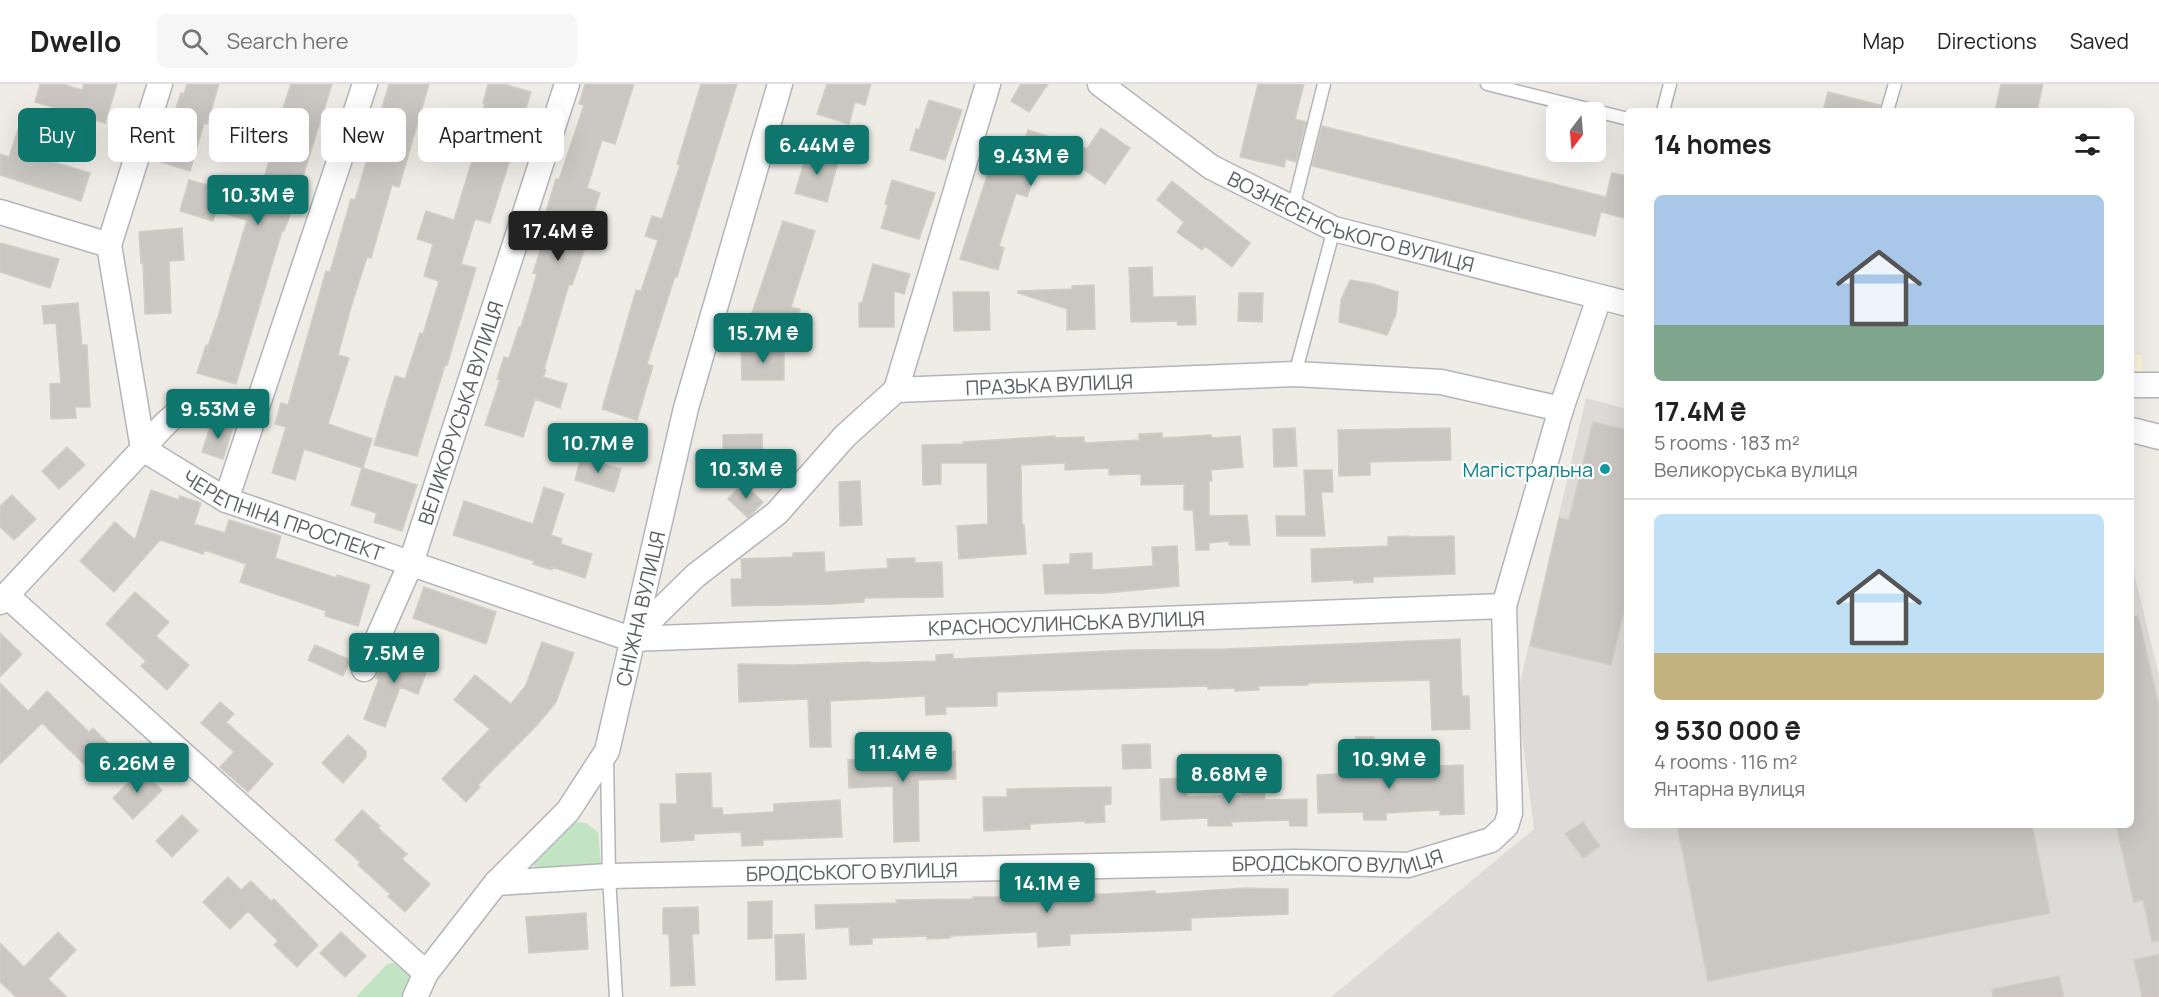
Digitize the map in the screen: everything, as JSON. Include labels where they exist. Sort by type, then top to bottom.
[{"type":"street","points":[[143,449],[109,245],[160,84]]},
{"type":"street","points":[[226,500],[365,84]]},
{"type":"street","name":"ВЕЛИКОРУСЬКА ВУЛИЦЯ","points":[[364,669],[411,563],[567,84]]},
{"type":"street","name":"СНІЖНА ВУЛИЦЯ","points":[[416,997],[426,973],[496,883],[568,811],[607,751],[686,408],[780,84]]},
{"type":"street","points":[[631,639],[695,576],[777,513],[845,436],[896,390],[988,84]]},
{"type":"street","name":"ВОЗНЕСЕНСЬКОГО ВУЛИЦЯ","points":[[1100,84],[1210,167],[1334,229],[1624,303]]},
{"type":"street","points":[[0,212],[109,245]]},
{"type":"street","points":[[1504,606],[1561,409],[1599,297]]},
{"type":"street","name":"ПРАЗЬКА ВУЛИЦЯ","points":[[896,390],[1295,374],[1441,382],[1561,409]]},
{"type":"street","points":[[2134,385],[2159,385]]},
{"type":"street","points":[[254,415],[205,405],[180,410],[163,424],[143,449],[3,599],[426,973]]},
{"type":"street","points":[[2134,431],[2159,437]]},
{"type":"street","name":"ЧЕРЕПНІНА ПРОСПЕКТ","points":[[143,449],[226,500],[631,639]]},
{"type":"street","name":"КРАСНОСУЛИНСЬКА ВУЛИЦЯ","points":[[631,639],[1504,606]]},
{"type":"street","name":"БРОДСЬКОГО ВУЛИЦЯ","points":[[496,883],[609,876],[1297,862],[1408,865],[1491,840],[1506,825],[1510,813],[1504,606]]},
{"type":"lane","points":[[1293,208],[1324,84]]},
{"type":"lane","points":[[1487,84],[1624,118]]},
{"type":"lane","points":[[1664,108],[1670,84]]},
{"type":"lane","points":[[1888,108],[1895,84]]},
{"type":"lane","points":[[1295,374],[1334,229]]},
{"type":"lane","name":"СНІЖНА ВУЛИЦЯ","points":[[607,751],[609,876],[616,997]]},
{"type":"shaded area","points":[[2134,355],[2142,355],[2143,373],[2134,374]]},
{"type":"shaded area","points":[[1586,398],[1624,408],[1624,828],[2134,828],[2134,573],[2159,676],[2159,997],[1331,997],[1534,829],[1517,696]]},
{"type":"green space","points":[[586,823],[598,832],[601,863],[599,867],[537,869],[533,864],[536,858],[567,825]]},
{"type":"green space","points":[[401,962],[413,970],[408,997],[356,997],[387,964]]},
{"type":"building","points":[[40,84],[63,84],[82,90],[84,84],[117,84],[105,123],[96,120],[96,108],[55,108],[35,102]]},
{"type":"building","points":[[187,84],[219,84],[212,108],[209,108],[207,124],[204,123],[197,147],[197,108],[176,108],[181,93],[184,94]]},
{"type":"building","points":[[291,84],[332,84],[324,108],[321,108],[321,119],[309,157],[309,108],[283,108]]},
{"type":"building","points":[[389,84],[429,84],[422,108],[418,108],[418,122],[399,187],[392,185],[371,258],[367,257],[351,307],[338,355],[349,358],[328,424],[372,439],[363,468],[417,485],[402,531],[374,522],[377,513],[351,505],[362,468],[304,449],[295,480],[272,473],[286,427],[275,424],[281,403],[288,405],[326,271],[330,272],[351,199],[355,200],[366,162],[406,162],[406,108],[382,108]]},
{"type":"building","points":[[488,84],[504,84],[531,92],[526,108],[484,108],[485,103],[483,103]]},
{"type":"building","points":[[585,84],[634,84],[615,144],[602,140],[587,188],[600,193],[591,221],[594,222],[572,285],[569,284],[544,369],[546,370],[543,377],[567,384],[560,408],[535,399],[523,437],[485,425],[500,380],[497,379],[504,357],[509,358],[537,274],[533,273],[546,233],[540,231],[556,179],[559,180],[584,105],[579,104]]},
{"type":"building","points":[[701,84],[737,84],[677,277],[675,276],[647,364],[653,366],[637,420],[602,409],[636,290],[641,291],[658,240],[645,236],[652,216],[662,219],[680,165],[677,164]]},
{"type":"building","points":[[827,84],[871,84],[865,105],[855,102],[849,124],[817,114]]},
{"type":"building","points":[[1021,84],[1048,84],[1029,112],[1011,101]]},
{"type":"building","points":[[1258,84],[1304,84],[1295,119],[1306,122],[1296,162],[1286,159],[1284,167],[1240,157]]},
{"type":"building","points":[[2001,84],[2043,84],[2038,108],[1996,108]]},
{"type":"building","points":[[1828,92],[1880,105],[1880,108],[1824,108]]},
{"type":"building","points":[[929,100],[962,110],[945,160],[910,150],[916,129],[919,130]]},
{"type":"building","points":[[1322,126],[1606,197],[1612,173],[1624,175],[1624,218],[1601,212],[1595,236],[1312,166]]},
{"type":"building","points":[[1101,128],[1130,148],[1105,184],[1061,154],[1056,171],[1038,165],[1027,197],[1016,193],[999,246],[1004,248],[998,270],[960,259],[992,161],[1016,169],[1028,130],[1087,149]]},
{"type":"building","points":[[18,130],[18,162],[53,162],[90,173],[81,201],[0,175],[0,154],[9,157]]},
{"type":"building","points":[[808,150],[839,158],[827,202],[795,193]]},
{"type":"building","points":[[161,162],[193,162],[190,171]]},
{"type":"building","points":[[269,162],[308,162],[294,205],[284,231],[282,231],[236,384],[197,373],[218,317],[247,220],[216,211],[213,221],[180,211],[189,180],[258,199]]},
{"type":"building","points":[[472,162],[509,162],[490,223],[475,219],[461,264],[476,268],[417,456],[374,445],[395,376],[405,379],[420,333],[423,334],[439,281],[424,276],[433,244],[417,239],[426,211],[454,220]]},
{"type":"building","points":[[892,180],[935,193],[919,239],[881,228]]},
{"type":"building","points":[[1172,181],[1250,243],[1232,267],[1205,246],[1202,250],[1177,232],[1184,222],[1157,200]]},
{"type":"building","points":[[783,221],[815,231],[791,307],[800,309],[793,332],[750,319]]},
{"type":"building","points":[[182,228],[184,260],[169,261],[171,313],[145,314],[139,232]]},
{"type":"building","points":[[0,243],[59,259],[50,288],[0,272]]},
{"type":"building","points":[[873,264],[910,274],[904,294],[894,291],[894,327],[859,327],[859,303],[862,303]]},
{"type":"building","points":[[1152,267],[1153,297],[1195,296],[1196,325],[1178,325],[1177,321],[1131,322],[1129,268]]},
{"type":"building","points":[[1350,280],[1398,292],[1396,314],[1387,335],[1339,322],[1341,300]]},
{"type":"building","points":[[1094,285],[1095,329],[1067,330],[1067,309],[1018,293],[1018,291],[1072,289],[1072,286]]},
{"type":"building","points":[[953,292],[989,292],[990,330],[954,331]]},
{"type":"building","points":[[1239,293],[1263,293],[1262,322],[1238,321]]},
{"type":"building","points":[[78,303],[82,345],[87,345],[90,407],[75,407],[76,418],[51,419],[50,384],[61,383],[56,323],[44,324],[42,306]]},
{"type":"building","points":[[741,349],[784,349],[784,380],[742,380]]},
{"type":"building","points":[[212,421],[233,427],[223,459],[202,452]]},
{"type":"building","points":[[1593,422],[1624,429],[1624,611],[1611,665],[1530,646],[1559,518],[1569,520]]},
{"type":"building","points":[[1295,428],[1297,466],[1274,467],[1273,429]]},
{"type":"building","points":[[1450,428],[1451,460],[1370,462],[1370,475],[1339,476],[1338,430]]},
{"type":"building","points":[[1162,433],[1162,438],[1240,436],[1243,467],[1211,470],[1209,516],[1247,515],[1250,545],[1229,545],[1229,541],[1209,543],[1209,550],[1196,550],[1193,510],[1184,510],[1184,484],[1141,485],[1141,474],[1109,475],[1109,468],[1065,470],[1065,463],[1021,465],[1022,525],[1024,525],[1026,554],[959,559],[957,526],[988,524],[987,463],[941,463],[941,484],[923,485],[922,445],[1055,436],[1055,438],[1084,437],[1084,443],[1139,440],[1139,434]]},
{"type":"building","points":[[762,434],[763,464],[723,465],[723,435]]},
{"type":"building","points":[[67,447],[85,465],[59,489],[42,471]]},
{"type":"building","points":[[581,457],[621,469],[614,492],[575,480]]},
{"type":"building","points":[[1304,470],[1332,470],[1333,492],[1321,492],[1325,536],[1277,536],[1276,516],[1306,516]]},
{"type":"building","points":[[860,481],[862,525],[840,526],[839,482]]},
{"type":"building","points":[[743,483],[763,502],[748,518],[728,499]]},
{"type":"building","points":[[544,487],[564,494],[551,535],[562,539],[561,544],[592,554],[585,578],[552,567],[552,570],[533,564],[534,561],[453,535],[464,501],[533,524]]},
{"type":"building","points":[[151,490],[179,500],[180,496],[201,503],[194,524],[225,533],[229,520],[281,536],[275,558],[337,578],[337,575],[370,585],[358,626],[325,616],[326,611],[240,582],[246,564],[204,550],[203,554],[160,540],[114,592],[80,561],[115,522],[135,540]]},
{"type":"building","points":[[12,495],[36,519],[14,540],[0,527],[0,506]]},
{"type":"building","points":[[1454,536],[1455,574],[1373,577],[1373,582],[1354,583],[1354,580],[1312,582],[1311,549],[1388,546],[1388,537]]},
{"type":"building","points":[[1177,546],[1179,586],[1106,593],[1045,594],[1043,565],[1070,564],[1070,554],[1092,553],[1092,570],[1153,566],[1152,547]]},
{"type":"building","points":[[824,552],[825,572],[888,568],[887,559],[915,558],[915,563],[942,562],[943,597],[864,598],[864,602],[831,604],[732,606],[731,579],[742,579],[741,559],[793,557],[793,553]]},
{"type":"building","points":[[424,587],[496,612],[486,644],[413,618]]},
{"type":"building","points":[[135,592],[169,622],[156,636],[189,665],[167,690],[141,666],[146,661],[106,624]]},
{"type":"building","points":[[2138,616],[2159,706],[2159,941],[2152,942],[2143,900],[2134,902],[2117,828],[2134,828],[2134,617]]},
{"type":"building","points":[[0,633],[22,654],[0,677]]},
{"type":"building","points":[[1460,639],[1462,696],[1469,696],[1470,729],[1432,730],[1430,680],[1308,683],[1308,685],[1258,686],[1259,690],[1235,691],[1235,688],[1208,689],[1208,686],[997,692],[997,706],[945,707],[946,714],[926,715],[925,696],[830,701],[831,747],[810,747],[808,699],[739,702],[738,664],[792,665],[936,661],[936,655],[953,654],[953,659],[1127,650],[1226,649]]},
{"type":"building","points":[[542,642],[574,653],[556,702],[538,724],[478,785],[480,787],[466,802],[442,779],[490,729],[454,700],[475,675],[511,704],[526,685]]},
{"type":"building","points":[[315,645],[350,660],[343,676],[308,660]]},
{"type":"building","points":[[388,649],[429,665],[418,694],[400,687],[385,727],[364,719],[379,679],[376,678]]},
{"type":"building","points":[[0,683],[28,711],[47,691],[89,732],[93,728],[115,750],[92,772],[42,723],[0,764]]},
{"type":"building","points":[[220,702],[234,714],[226,722],[273,764],[248,792],[220,767],[234,752],[201,723]]},
{"type":"building","points":[[348,735],[366,751],[366,757],[343,783],[322,763]]},
{"type":"building","points":[[1356,737],[1374,737],[1375,779],[1438,777],[1438,766],[1463,765],[1464,814],[1440,815],[1440,810],[1386,813],[1386,820],[1364,820],[1363,812],[1318,813],[1317,775],[1356,773]]},
{"type":"building","points":[[1150,744],[1151,768],[1123,769],[1122,745]]},
{"type":"building","points":[[955,751],[956,779],[918,780],[919,841],[894,842],[893,786],[849,788],[848,760],[889,758],[888,754]]},
{"type":"building","points":[[141,770],[162,790],[133,819],[113,798]]},
{"type":"building","points":[[711,773],[712,808],[722,808],[723,815],[774,812],[774,804],[840,800],[842,837],[763,840],[763,845],[742,846],[741,832],[694,834],[694,840],[661,842],[660,804],[677,804],[676,774]]},
{"type":"building","points":[[1186,778],[1187,797],[1242,795],[1241,780],[1264,779],[1265,800],[1307,799],[1307,826],[1290,826],[1289,820],[1231,822],[1232,826],[1208,826],[1208,818],[1161,820],[1160,779]]},
{"type":"building","points":[[1111,787],[1111,804],[1104,805],[1105,822],[1030,824],[1030,829],[984,831],[983,797],[1007,797],[1007,789]]},
{"type":"building","points":[[362,810],[407,854],[402,859],[430,884],[405,912],[388,896],[390,894],[358,865],[360,862],[335,840]]},
{"type":"building","points":[[182,815],[198,831],[172,857],[156,841]]},
{"type":"building","points":[[1583,822],[1600,846],[1583,858],[1565,834]]},
{"type":"building","points":[[1678,828],[2033,828],[2050,913],[1708,981]]},
{"type":"building","points":[[228,877],[241,890],[251,881],[271,901],[274,899],[318,945],[297,967],[274,945],[278,941],[248,911],[230,929],[203,902]]},
{"type":"building","points":[[1245,888],[1288,889],[1288,914],[1191,918],[1191,930],[1070,934],[1070,945],[1038,947],[1037,932],[927,939],[927,936],[872,938],[872,944],[850,945],[849,927],[816,929],[815,905],[897,903],[896,900],[973,899],[973,897],[1003,897],[1003,894],[1107,894],[1155,891],[1156,894]]},
{"type":"building","points":[[772,901],[772,938],[748,939],[748,902]]},
{"type":"building","points":[[698,907],[699,934],[692,934],[695,985],[671,986],[669,934],[663,934],[663,908]]},
{"type":"building","points":[[586,913],[588,949],[529,953],[526,917]]},
{"type":"building","points":[[58,932],[76,950],[48,979],[67,997],[16,997],[0,982],[0,943],[24,967]]},
{"type":"building","points":[[341,932],[366,956],[345,977],[320,953]]},
{"type":"building","points":[[804,934],[806,979],[776,980],[775,935]]},
{"type":"building","points":[[2159,954],[2159,997],[2142,997],[2134,960]]},
{"type":"building","points":[[2059,976],[2064,997],[1993,997],[1992,989]]},
{"type":"place","name":"Магістральна","points":[[1605,469]]}]
